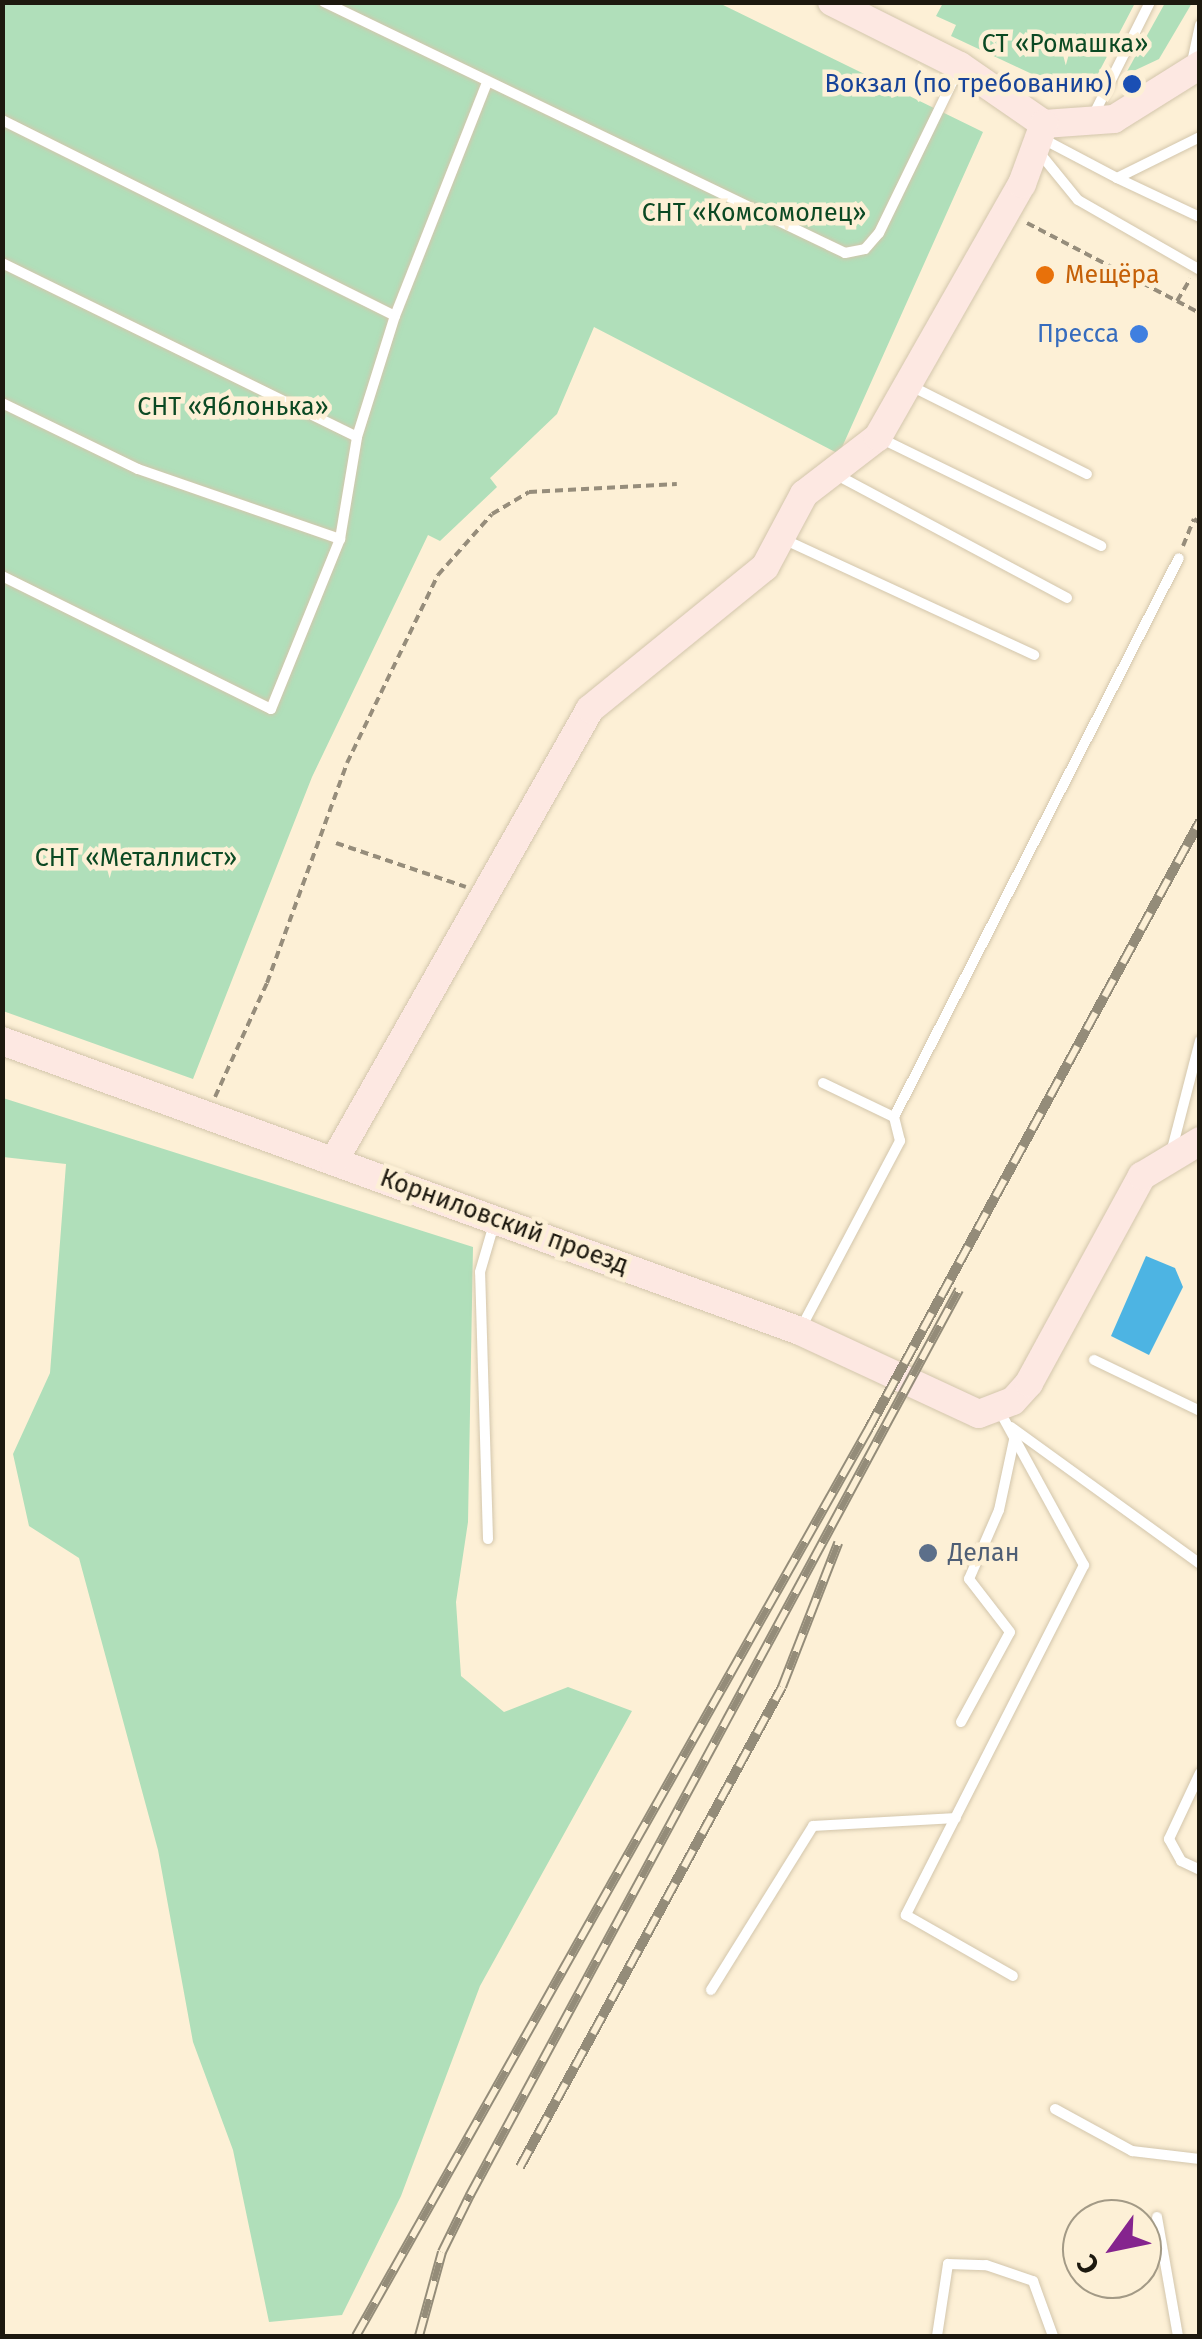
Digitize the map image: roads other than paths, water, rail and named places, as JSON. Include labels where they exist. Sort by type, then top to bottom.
[{"type":"street","points":[[832,2],[960,66],[1041,138]]},
{"type":"street","points":[[334,1161],[489,895],[590,710],[765,566],[804,494],[835,474],[878,437],[1041,138],[1128,113],[1195,67]]},
{"type":"street","name":"Корниловский проезд","points":[[2,1041],[800,1331],[958,1408],[1002,1417]]},
{"type":"street","points":[[1002,1417],[1029,1384],[1128,1194],[1170,1154],[1200,1141]]},
{"type":"lane","points":[[324,2],[835,251],[853,254],[879,233],[960,66]]},
{"type":"lane","points":[[1090,123],[1150,2]]},
{"type":"lane","points":[[1195,67],[1200,25]]},
{"type":"lane","points":[[2,576],[271,709],[340,539],[357,437],[395,316],[487,82]]},
{"type":"lane","points":[[2,120],[395,316]]},
{"type":"lane","points":[[1116,178],[1200,137]]},
{"type":"lane","points":[[1041,138],[1200,217]]},
{"type":"lane","points":[[1041,138],[1078,200],[1198,269]]},
{"type":"lane","points":[[2,263],[357,437]]},
{"type":"lane","points":[[907,383],[1087,474]]},
{"type":"lane","points":[[2,403],[138,469],[340,539]]},
{"type":"lane","points":[[878,437],[1100,546]]},
{"type":"lane","points":[[835,474],[1067,598]]},
{"type":"lane","points":[[781,538],[1034,655]]},
{"type":"lane","points":[[800,1331],[900,1141],[894,1117],[1178,558]]},
{"type":"lane","points":[[1170,1154],[1200,1041]]},
{"type":"lane","points":[[823,1083],[894,1117]]},
{"type":"lane","points":[[488,1539],[480,1272],[495,1219]]},
{"type":"lane","points":[[1094,1360],[1200,1411]]},
{"type":"lane","points":[[1002,1417],[1084,1565],[906,1915],[1014,1976]]},
{"type":"lane","points":[[1002,1417],[1199,1562]]},
{"type":"lane","points":[[960,1722],[1010,1632],[969,1579],[998,1510],[1015,1438]]},
{"type":"lane","points":[[1200,1773],[1169,1838],[1181,1861],[1200,1870]]},
{"type":"lane","points":[[711,1990],[814,1826],[956,1818]]},
{"type":"lane","points":[[1055,2109],[1132,2151],[1200,2159]]},
{"type":"lane","points":[[1162,2245],[1178,2336]]},
{"type":"lane","points":[[937,2336],[948,2264],[986,2265],[1033,2281],[1053,2336]]},
{"type":"water","points":[[1146,1256],[1175,1268],[1183,1287],[1149,1355],[1111,1336]]},
{"type":"railway","points":[[356,2336],[868,1430],[1200,821]]},
{"type":"railway","points":[[419,2336],[442,2252],[470,2195],[959,1290]]},
{"type":"railway","points":[[520,2167],[782,1687],[838,1543]]},
{"type":"place","name":"Вокзал (по требованию)","points":[[1132,84]]},
{"type":"place","name":"Мещёра","points":[[1045,275]]},
{"type":"place","name":"Пресса","points":[[1139,334]]},
{"type":"place","name":"Делан","points":[[928,1553]]},
{"type":"park label","name":"СТ «Ромашка»","points":[[1065,44]]},
{"type":"park label","name":"СНТ «Комсомолец»","points":[[754,213]]},
{"type":"park label","name":"СНТ «Яблонька»","points":[[233,407]]},
{"type":"park label","name":"СНТ «Металлист»","points":[[136,858]]}]
